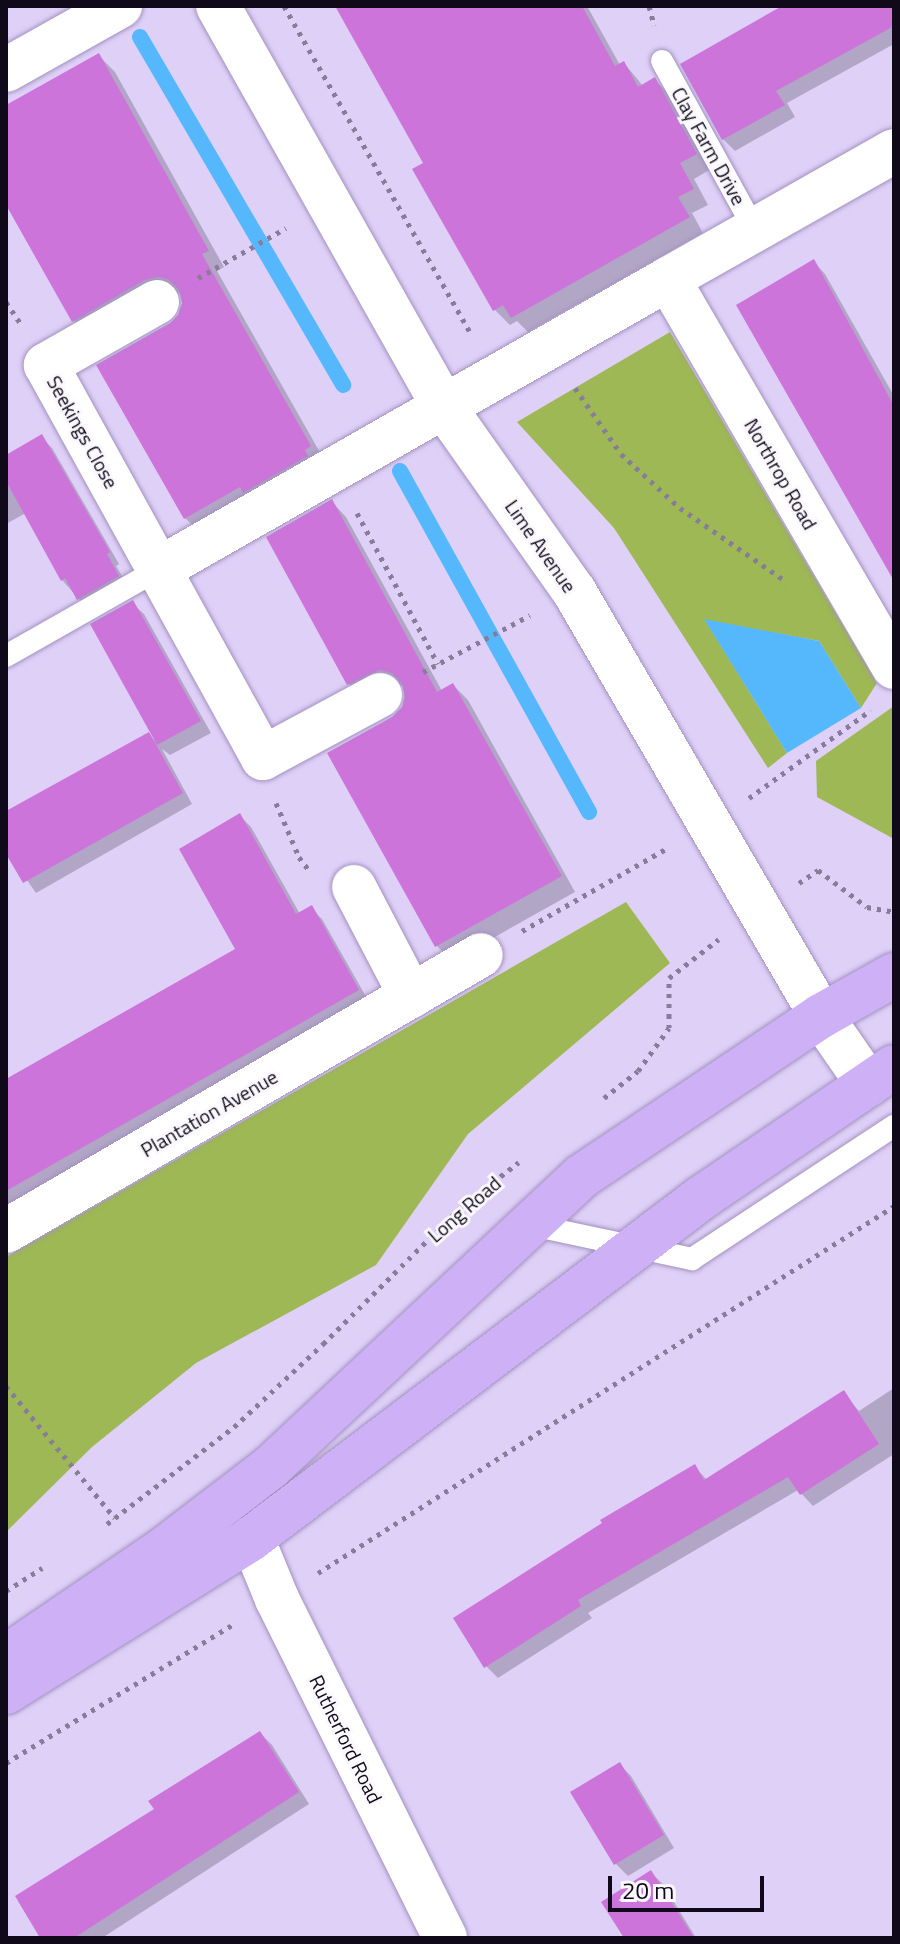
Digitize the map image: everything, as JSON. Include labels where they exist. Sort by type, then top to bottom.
[{"type":"main road","points":[[6,1657],[149,1559],[271,1467],[582,1176],[821,1016],[894,975]]},
{"type":"main road","points":[[6,1692],[252,1538],[701,1198],[881,1076]]},
{"type":"street","points":[[6,70],[120,6]]},
{"type":"street","name":"Lime Avenue","points":[[218,6],[444,407],[574,591],[821,1016],[881,1076]]},
{"type":"street","points":[[159,569],[894,151]]},
{"type":"street","name":"Northrop Road","points":[[668,279],[893,667]]},
{"type":"street","name":"Seekings Close","points":[[157,302],[46,365],[263,758]]},
{"type":"street","points":[[263,758],[380,695]]},
{"type":"street","points":[[354,887],[411,996]]},
{"type":"street","name":"Plantation Avenue","points":[[6,1231],[481,955]]},
{"type":"street","name":"Rutherford Road","points":[[252,1538],[277,1599],[445,1938]]},
{"type":"lane","name":"Clay Farm Drive","points":[[662,61],[755,230]]},
{"type":"lane","points":[[6,656],[159,569]]},
{"type":"lane","points":[[532,1225],[692,1259],[894,1126]]},
{"type":"path","points":[[284,6],[496,377]]},
{"type":"path","points":[[215,268],[271,236]]},
{"type":"path","points":[[547,348],[621,454],[680,508],[795,587]]},
{"type":"path","points":[[334,469],[438,664],[524,618]]},
{"type":"path","points":[[481,955],[652,855],[709,827],[877,706],[893,667]]},
{"type":"path","points":[[263,758],[276,803],[299,857],[319,884],[354,887]]},
{"type":"path","points":[[600,1100],[638,1071],[669,1028],[669,978],[758,910],[818,870],[867,907],[894,912]]},
{"type":"path","name":"Long Road","points":[[104,1526],[234,1427],[461,1207],[525,1158]]},
{"type":"path","points":[[6,1763],[277,1599],[894,1206]]},
{"type":"path","points":[[6,1386],[149,1559]]},
{"type":"path","points":[[6,1591],[44,1567]]},
{"type":"green space","points":[[670,332],[877,683],[861,708],[819,641],[705,620],[787,753],[768,768],[614,528],[517,422]]},
{"type":"green space","points":[[894,706],[894,839],[817,797],[816,761]]},
{"type":"green space","points":[[626,902],[670,963],[468,1134],[376,1265],[196,1363],[92,1447],[6,1532],[6,1257]]},
{"type":"water","points":[[704,619],[819,641],[861,708],[787,753]]},
{"type":"building","points":[[335,6],[582,6],[615,66],[624,61],[638,87],[655,77],[697,154],[680,163],[694,189],[678,197],[690,217],[511,318],[503,305],[493,311],[412,169],[423,163]]},
{"type":"building","points":[[782,6],[894,6],[894,26],[776,91],[785,105],[722,140],[680,64]]},
{"type":"building","points":[[99,53],[209,251],[202,254],[311,446],[305,450],[308,456],[243,493],[240,487],[184,519],[96,365],[170,323],[178,315],[182,303],[179,290],[169,280],[158,277],[145,280],[72,322],[6,205],[6,105]]},
{"type":"building","points":[[814,259],[894,406],[894,581],[736,305]]},
{"type":"building","points":[[42,434],[110,552],[107,554],[119,576],[77,600],[65,578],[61,581],[6,481],[6,455]]},
{"type":"building","points":[[332,499],[437,692],[453,683],[562,876],[435,947],[327,753],[392,717],[402,707],[405,697],[402,684],[392,673],[380,670],[347,685],[266,537]]},
{"type":"building","points":[[133,600],[201,721],[157,745],[90,624]]},
{"type":"building","points":[[149,732],[183,793],[23,883],[6,854],[6,811]]},
{"type":"building","points":[[240,813],[296,914],[312,905],[359,990],[6,1191],[6,1079],[235,949],[179,849]]},
{"type":"building","points":[[844,1390],[879,1444],[800,1495],[788,1477],[578,1600],[581,1606],[484,1668],[453,1618],[602,1523],[600,1520],[695,1464],[704,1480]]},
{"type":"building","points":[[260,1731],[299,1792],[74,1938],[40,1938],[15,1896],[154,1809],[148,1801]]},
{"type":"building","points":[[620,1762],[664,1835],[614,1865],[570,1792]]},
{"type":"building","points":[[651,1870],[694,1938],[624,1938],[601,1902]]},
{"type":"waterway","points":[[140,37],[343,385]]},
{"type":"waterway","points":[[400,471],[589,812]]}]
